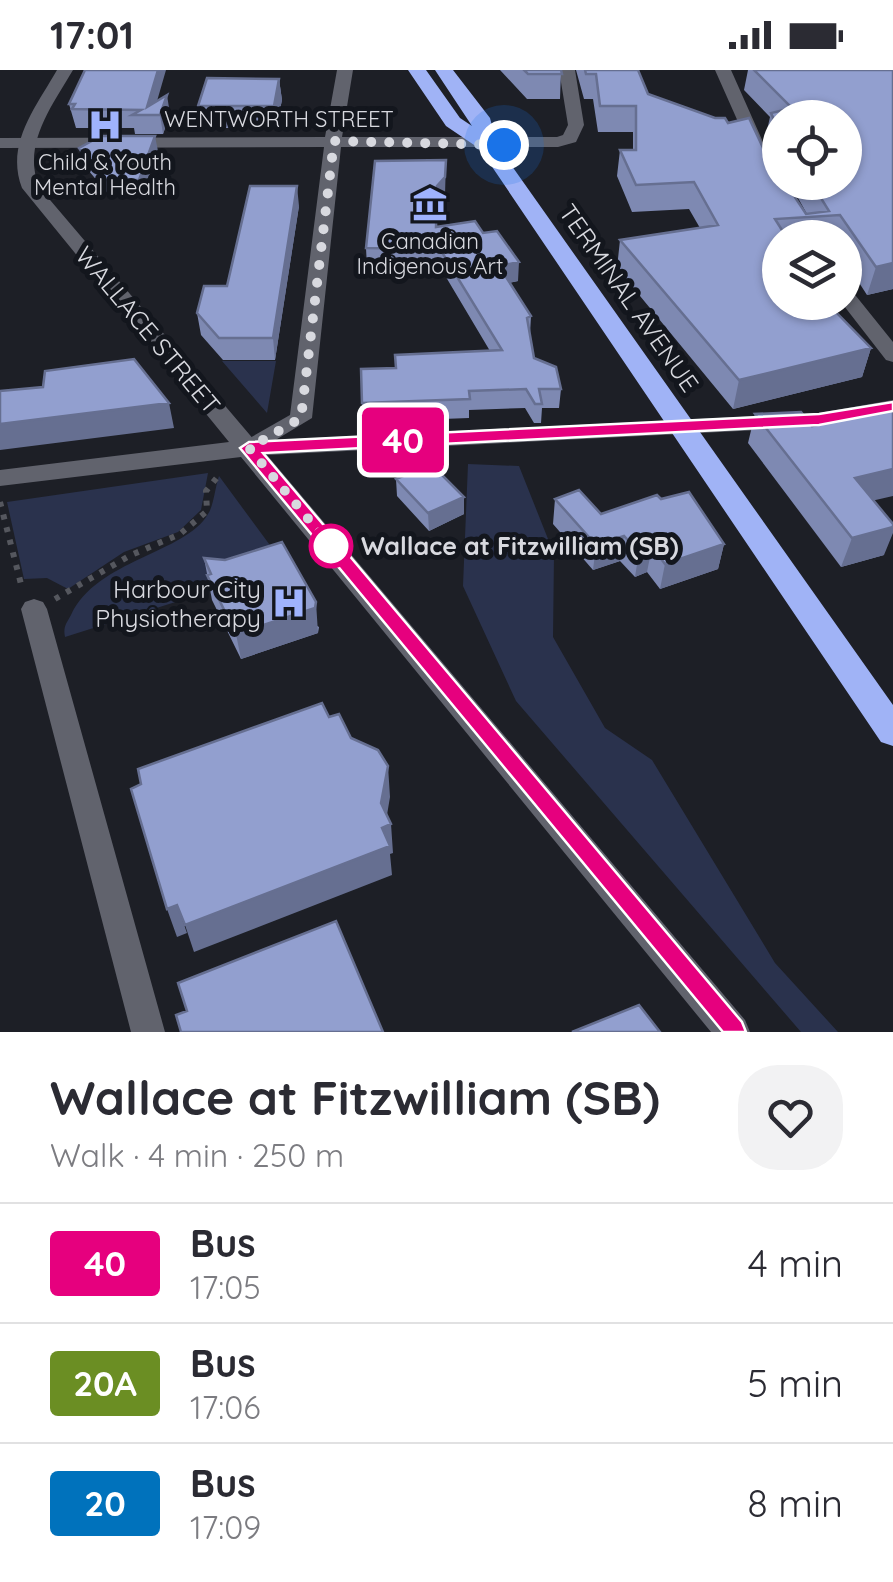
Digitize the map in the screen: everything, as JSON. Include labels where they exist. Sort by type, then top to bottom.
[{"type":"highway","name":"TERMINAL AVENUE","points":[[417,70],[453,122],[488,144]]},
{"type":"highway","name":"TERMINAL AVENUE","points":[[444,70],[480,118],[488,144],[893,732]]},
{"type":"street","points":[[28,142],[65,70]]},
{"type":"street","points":[[249,448],[301,418],[345,70]]},
{"type":"street","name":"WENTWORTH STREET","points":[[0,143],[558,142],[570,138],[576,125],[568,70]]},
{"type":"street","points":[[723,70],[762,156]]},
{"type":"street","name":"WALLACE STREET","points":[[28,142],[23,168],[30,188],[733,1032]]},
{"type":"street","points":[[862,317],[893,356]]},
{"type":"street","points":[[0,478],[249,448],[819,420],[893,407]]},
{"type":"street","points":[[27,596],[148,1032]]},
{"type":"path","points":[[68,593],[129,556],[180,534],[207,511],[206,491],[218,476]]},
{"type":"path","points":[[0,502],[27,596]]},
{"type":"shaded area","points":[[222,361],[276,361],[267,413]]},
{"type":"shaded area","points":[[468,464],[519,466],[554,554],[553,637],[605,728],[652,760],[775,963],[838,1032],[801,1032],[516,701],[463,586]]},
{"type":"shaded area","points":[[208,473],[201,510],[178,532],[124,552],[68,589],[47,578],[24,579],[7,502]]},
{"type":"shaded area","points":[[219,476],[286,567],[65,637],[65,628],[83,596],[120,569],[197,527],[210,510]]},
{"type":"building","points":[[85,70],[158,70],[147,107],[167,95],[160,115],[132,115],[141,110],[72,109],[75,104],[69,104]]},
{"type":"building","points":[[524,70],[561,70],[562,74],[528,74]]},
{"type":"building","points":[[585,70],[638,70],[648,94],[725,118],[728,123],[749,118],[762,146],[762,200],[797,200],[806,214],[829,211],[822,200],[862,200],[862,100],[784,100],[754,70],[893,70],[893,263],[876,267],[862,247],[862,220],[843,220],[840,215],[762,220],[762,320],[844,320],[871,348],[739,380],[620,240],[718,225],[694,182],[636,185],[620,150],[636,150],[636,106],[600,106],[596,74],[586,74]]},
{"type":"building","points":[[207,78],[279,79],[274,106],[198,106]]},
{"type":"building","points":[[101,136],[155,136],[139,180],[106,180],[79,148]]},
{"type":"building","points":[[446,160],[445,177],[437,186],[436,227],[475,221],[483,233],[497,231],[519,262],[499,266],[531,316],[527,318],[534,358],[556,367],[561,389],[539,389],[542,404],[535,404],[526,389],[469,391],[470,399],[362,403],[361,369],[396,368],[395,355],[502,350],[440,249],[366,248],[375,161]]},
{"type":"building","points":[[250,186],[297,186],[273,338],[219,338],[197,313],[204,286],[227,286]]},
{"type":"building","points":[[134,359],[169,403],[0,424],[0,391],[43,387],[45,371]]},
{"type":"building","points":[[893,408],[893,469],[855,478],[893,527],[852,538],[755,414],[801,412],[812,426]]},
{"type":"building","points":[[431,464],[464,497],[428,513],[396,479]]},
{"type":"building","points":[[579,490],[601,514],[657,495],[661,499],[689,492],[724,544],[665,564],[652,547],[639,552],[624,536],[596,545],[555,499]]},
{"type":"building","points":[[282,542],[316,602],[315,608],[236,634],[207,575],[211,574],[204,558],[225,560]]},
{"type":"building","points":[[322,703],[329,717],[339,714],[351,738],[378,750],[388,766],[381,803],[391,824],[382,828],[390,846],[185,925],[177,905],[167,909],[131,789],[141,784],[138,769]]},
{"type":"building","points":[[336,921],[383,1032],[181,1032],[176,1015],[187,1011],[178,983]]},
{"type":"building","points":[[639,1005],[660,1032],[572,1032]]},
{"type":"bus line","name":"40","points":[[733,1032],[249,448],[819,420],[893,407]]},
{"type":"place","name":"Child & Youth Mental Health","points":[[105,125]]},
{"type":"place","name":"Canadian Indigenous Art","points":[[430,204]]},
{"type":"place","name":"Wallace at Fitzwilliam (SB)","points":[[331,546]]},
{"type":"place","name":"Harbour City Physiotherapy","points":[[289,603]]},
{"type":"route","points":[[331,546],[249,448],[301,418],[334,141],[504,145]]}]
